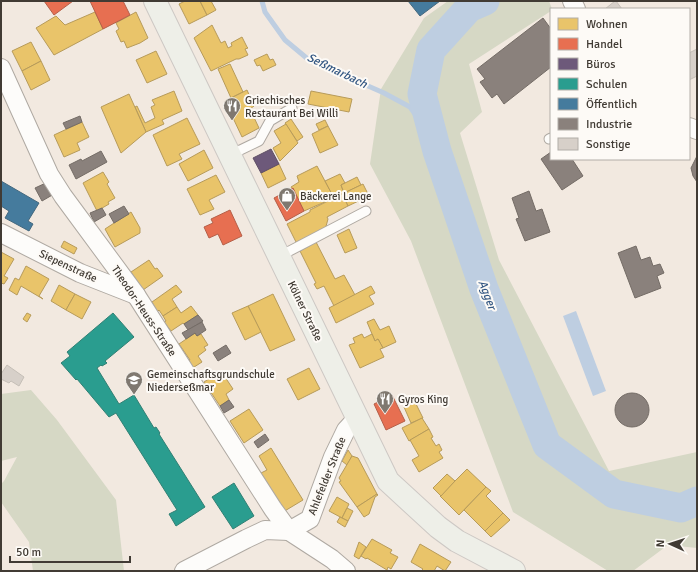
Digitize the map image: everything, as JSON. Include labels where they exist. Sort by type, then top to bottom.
[{"type":"main road","name":"Kölner Straße","points":[[155,1],[388,481],[438,527],[457,541],[514,571]]},
{"type":"street","name":"Theodor-Heuss-Straße","points":[[1,68],[49,174],[63,196],[136,296],[273,509],[290,531]]},
{"type":"street","name":"Siepenstraße","points":[[1,233],[80,273],[136,296]]},
{"type":"street","name":"Ahlefelder Straße","points":[[290,531],[310,519],[333,457],[346,430],[357,418]]},
{"type":"street","points":[[184,571],[265,530],[290,531],[332,559],[346,571]]},
{"type":"lane","points":[[230,154],[259,141],[270,121],[292,108]]},
{"type":"lane","points":[[278,257],[366,211]]},
{"type":"green space","points":[[448,1],[549,1],[552,8],[550,8],[550,12],[469,64],[482,112],[460,133],[499,260],[609,471],[697,452],[697,548],[668,545],[633,571],[608,571],[513,512],[411,241],[370,164],[381,89],[424,18]]},
{"type":"green space","points":[[31,390],[57,420],[116,500],[124,571],[33,571],[29,542],[1,502],[1,484],[17,457],[1,461],[1,394]]},
{"type":"water","points":[[576,311],[606,391],[593,396],[563,316]]},
{"type":"building: Wohnen","points":[[185,1],[200,1],[207,15],[189,24],[179,4]]},
{"type":"building: Wohnen","points":[[200,1],[211,1],[216,10],[207,15]]},
{"type":"building: Wohnen","points":[[95,12],[103,29],[54,55],[36,28],[56,16],[65,25]]},
{"type":"building: Wohnen","points":[[136,12],[148,38],[127,48],[124,41],[121,42],[116,31],[119,29],[116,23]]},
{"type":"building: Wohnen","points":[[212,25],[221,43],[225,41],[228,48],[232,46],[231,43],[242,37],[248,48],[245,49],[248,55],[211,71],[194,38]]},
{"type":"building: Wohnen","points":[[31,42],[41,61],[22,71],[12,51]]},
{"type":"building: Wohnen","points":[[156,51],[167,74],[147,83],[136,60]]},
{"type":"building: Wohnen","points":[[267,54],[270,60],[273,59],[276,65],[263,71],[260,65],[257,66],[254,60]]},
{"type":"building: Wohnen","points":[[41,61],[50,80],[31,90],[22,71]]},
{"type":"building: Wohnen","points":[[230,64],[243,92],[231,98],[218,69]]},
{"type":"building: Wohnen","points":[[247,90],[254,106],[250,109],[259,128],[242,137],[225,101]]},
{"type":"building: Wohnen","points":[[174,91],[182,111],[162,120],[164,124],[146,132],[135,107],[137,106],[145,123],[155,118],[151,107],[155,105],[152,100]]},
{"type":"building: Wohnen","points":[[311,91],[352,99],[349,112],[308,104]]},
{"type":"building: Wohnen","points":[[129,94],[146,132],[121,153],[101,107]]},
{"type":"building: Wohnen","points":[[187,118],[200,144],[179,154],[182,159],[167,166],[153,135]]},
{"type":"building: Wohnen","points":[[291,119],[303,137],[297,141],[285,123]]},
{"type":"building: Wohnen","points":[[325,120],[328,126],[319,130],[316,124]]},
{"type":"building: Wohnen","points":[[82,122],[89,137],[77,143],[80,150],[64,157],[54,135]]},
{"type":"building: Wohnen","points":[[286,124],[298,143],[280,161],[273,148],[281,143],[274,131]]},
{"type":"building: Wohnen","points":[[328,126],[338,145],[320,153],[312,134]]},
{"type":"building: Wohnen","points":[[204,150],[213,168],[188,181],[179,164]]},
{"type":"building: Wohnen","points":[[279,164],[286,179],[268,188],[261,173]]},
{"type":"building: Wohnen","points":[[317,166],[334,198],[304,211],[291,187],[299,182],[297,176]]},
{"type":"building: Wohnen","points":[[103,172],[109,182],[107,184],[115,198],[108,202],[109,204],[97,211],[83,183]]},
{"type":"building: Wohnen","points":[[340,174],[345,183],[341,185],[344,193],[334,198],[325,181]]},
{"type":"building: Wohnen","points":[[216,175],[225,192],[209,200],[214,209],[200,215],[187,189]]},
{"type":"building: Wohnen","points":[[357,177],[361,185],[344,193],[341,185]]},
{"type":"building: Wohnen","points":[[363,184],[369,196],[348,206],[342,194]]},
{"type":"building: Wohnen","points":[[342,194],[348,206],[327,217],[328,219],[325,230],[297,244],[287,224],[310,212],[310,210]]},
{"type":"building: Wohnen","points":[[131,212],[140,228],[140,233],[115,247],[105,229]]},
{"type":"building: Wohnen","points":[[349,229],[357,248],[345,253],[337,235]]},
{"type":"building: Wohnen","points":[[64,241],[77,248],[74,254],[61,247]]},
{"type":"building: Wohnen","points":[[316,242],[335,279],[344,275],[355,295],[334,306],[324,286],[317,289],[314,284],[316,283],[300,251]]},
{"type":"building: Wohnen","points":[[1,252],[14,259],[4,276],[8,278],[4,284],[1,283]]},
{"type":"building: Wohnen","points":[[149,260],[155,269],[157,268],[163,276],[143,290],[131,272]]},
{"type":"building: Wohnen","points":[[26,266],[49,279],[39,296],[43,299],[21,286],[17,295],[9,290],[15,278],[19,280]]},
{"type":"building: Wohnen","points":[[59,285],[75,294],[66,310],[51,301]]},
{"type":"building: Wohnen","points":[[176,285],[182,292],[172,299],[177,307],[163,316],[159,310],[157,312],[152,302]]},
{"type":"building: Wohnen","points":[[371,286],[375,293],[369,296],[374,304],[336,323],[329,308]]},
{"type":"building: Wohnen","points":[[75,294],[91,302],[82,319],[66,310]]},
{"type":"building: Wohnen","points":[[273,294],[295,340],[270,351],[248,306]]},
{"type":"building: Wohnen","points":[[191,306],[198,315],[171,331],[164,322],[166,321],[163,316],[177,307],[181,313]]},
{"type":"building: Wohnen","points":[[248,306],[261,332],[245,340],[232,313]]},
{"type":"building: Wohnen","points":[[27,313],[31,315],[27,322],[23,319]]},
{"type":"building: Wohnen","points":[[374,319],[380,330],[389,326],[396,342],[383,348],[378,339],[375,341],[367,322]]},
{"type":"building: Wohnen","points":[[195,333],[197,336],[201,334],[208,345],[204,347],[206,350],[198,356],[202,362],[191,369],[187,362],[190,360],[179,344]]},
{"type":"building: Wohnen","points":[[362,334],[364,338],[372,334],[375,341],[378,339],[383,348],[380,349],[384,357],[360,368],[349,345],[355,343],[353,338]]},
{"type":"building: Wohnen","points":[[309,368],[320,389],[298,400],[287,379]]},
{"type":"building: Wohnen","points":[[221,371],[233,389],[226,394],[229,400],[220,406],[204,382]]},
{"type":"building: Wohnen","points":[[415,402],[423,418],[411,423],[404,407]]},
{"type":"building: Wohnen","points":[[249,409],[263,430],[244,443],[230,421]]},
{"type":"building: Wohnen","points":[[422,418],[429,429],[409,441],[402,428]]},
{"type":"building: Wohnen","points":[[429,429],[433,437],[431,438],[436,446],[439,444],[442,450],[439,452],[443,458],[419,472],[412,460],[419,456],[410,440]]},
{"type":"building: Wohnen","points":[[271,448],[303,500],[283,512],[259,474],[267,470],[259,456]]},
{"type":"building: Wohnen","points":[[348,450],[352,456],[347,465],[342,461]]},
{"type":"building: Wohnen","points":[[352,456],[358,458],[377,494],[357,507],[339,482],[341,481],[339,478]]},
{"type":"building: Wohnen","points":[[467,469],[486,487],[459,515],[440,496]]},
{"type":"building: Wohnen","points":[[447,474],[455,481],[441,496],[433,488]]},
{"type":"building: Wohnen","points":[[486,487],[491,491],[486,496],[503,513],[485,531],[464,510]]},
{"type":"building: Wohnen","points":[[377,494],[378,495],[375,497],[369,514],[364,517],[357,507]]},
{"type":"building: Wohnen","points":[[337,497],[349,504],[342,518],[329,511]]},
{"type":"building: Wohnen","points":[[347,508],[353,511],[348,521],[342,518]]},
{"type":"building: Wohnen","points":[[503,513],[510,520],[491,537],[485,531]]},
{"type":"building: Wohnen","points":[[340,517],[348,521],[345,527],[337,522]]},
{"type":"building: Wohnen","points":[[372,539],[392,550],[390,553],[398,557],[391,569],[388,567],[387,570],[361,556]]},
{"type":"building: Wohnen","points":[[359,542],[366,547],[359,559],[354,556]]},
{"type":"building: Wohnen","points":[[420,544],[451,562],[445,571],[437,566],[434,571],[421,571],[423,569],[411,562]]},
{"type":"building: Handel","points":[[44,1],[73,1],[54,15]]},
{"type":"building: Handel","points":[[90,1],[123,1],[130,15],[103,29]]},
{"type":"building: Handel","points":[[293,188],[304,211],[286,221],[274,198]]},
{"type":"building: Handel","points":[[230,210],[242,236],[223,245],[218,234],[209,238],[204,227],[213,223],[211,219]]},
{"type":"building: Handel","points":[[392,395],[405,421],[386,430],[374,404]]},
{"type":"building: Büros","points":[[271,149],[279,164],[261,173],[253,158]]},
{"type":"building: Schulen","points":[[113,313],[134,337],[105,361],[107,363],[97,368],[119,404],[134,395],[154,428],[156,427],[160,433],[159,434],[205,507],[176,526],[169,514],[177,510],[116,413],[109,417],[77,379],[76,380],[61,363],[70,356],[67,352]]},
{"type":"building: Schulen","points":[[234,483],[254,516],[233,529],[212,497]]},
{"type":"building: Öffentlich","points":[[408,1],[440,1],[420,16]]},
{"type":"building: Öffentlich","points":[[1,181],[39,203],[28,221],[33,224],[29,231],[5,218],[9,211],[1,206]]},
{"type":"building: Industrie","points":[[543,18],[550,28],[550,68],[504,104],[497,94],[492,98],[480,82],[485,79],[477,69]]},
{"type":"building: Industrie","points":[[80,116],[82,122],[66,129],[63,123]]},
{"type":"building: Industrie","points":[[101,151],[107,162],[76,179],[69,165],[81,159],[82,161]]},
{"type":"building: Industrie","points":[[550,153],[550,160],[573,160],[583,176],[562,190],[541,159]]},
{"type":"building: Industrie","points":[[697,156],[697,182],[693,176],[691,168]]},
{"type":"building: Industrie","points":[[48,182],[54,194],[42,201],[35,188]]},
{"type":"building: Industrie","points":[[529,191],[536,211],[542,209],[550,232],[525,241],[516,219],[519,218],[512,198]]},
{"type":"building: Industrie","points":[[124,206],[129,214],[114,223],[109,214]]},
{"type":"building: Industrie","points":[[102,208],[106,215],[94,222],[90,213]]},
{"type":"building: Industrie","points":[[636,246],[641,260],[650,257],[653,266],[660,264],[664,273],[657,276],[661,288],[635,298],[618,253]]},
{"type":"building: Industrie","points":[[198,315],[203,321],[188,330],[184,324]]},
{"type":"building: Industrie","points":[[202,322],[206,330],[197,336],[195,333],[186,339],[182,333]]},
{"type":"building: Industrie","points":[[226,345],[231,353],[218,361],[213,353]]},
{"type":"building: Industrie","points":[[635,393],[642,395],[647,400],[649,410],[647,420],[642,425],[629,427],[622,425],[617,420],[615,407],[617,400],[622,395]]},
{"type":"building: Industrie","points":[[229,400],[234,407],[224,413],[220,406]]},
{"type":"building: Industrie","points":[[265,434],[269,440],[258,448],[254,442]]},
{"type":"building: Sonstige","points":[[615,1],[621,8],[606,8]]},
{"type":"building: Sonstige","points":[[697,49],[697,76],[690,80],[690,52]]},
{"type":"building: Sonstige","points":[[7,365],[24,377],[19,386],[11,381],[9,383],[1,379],[1,374]]},
{"type":"waterway","name":"Seßmarbach","points":[[262,1],[265,12],[285,40],[309,60],[384,93],[410,107],[415,114],[430,120]]},
{"type":"waterway","name":"Agger","points":[[485,1],[469,8],[431,50],[422,94],[437,151],[484,289],[547,445],[614,494],[681,508],[697,501]]},
{"type":"place","name":"Griechisches Restaurant Bei Willi","points":[[232,121]]},
{"type":"place","name":"Bäckerei Lange","points":[[287,211]]},
{"type":"place","name":"Gemeinschaftsgrundschule Niederseßmar","points":[[134,395]]},
{"type":"place","name":"Gyros King","points":[[385,414]]}]
